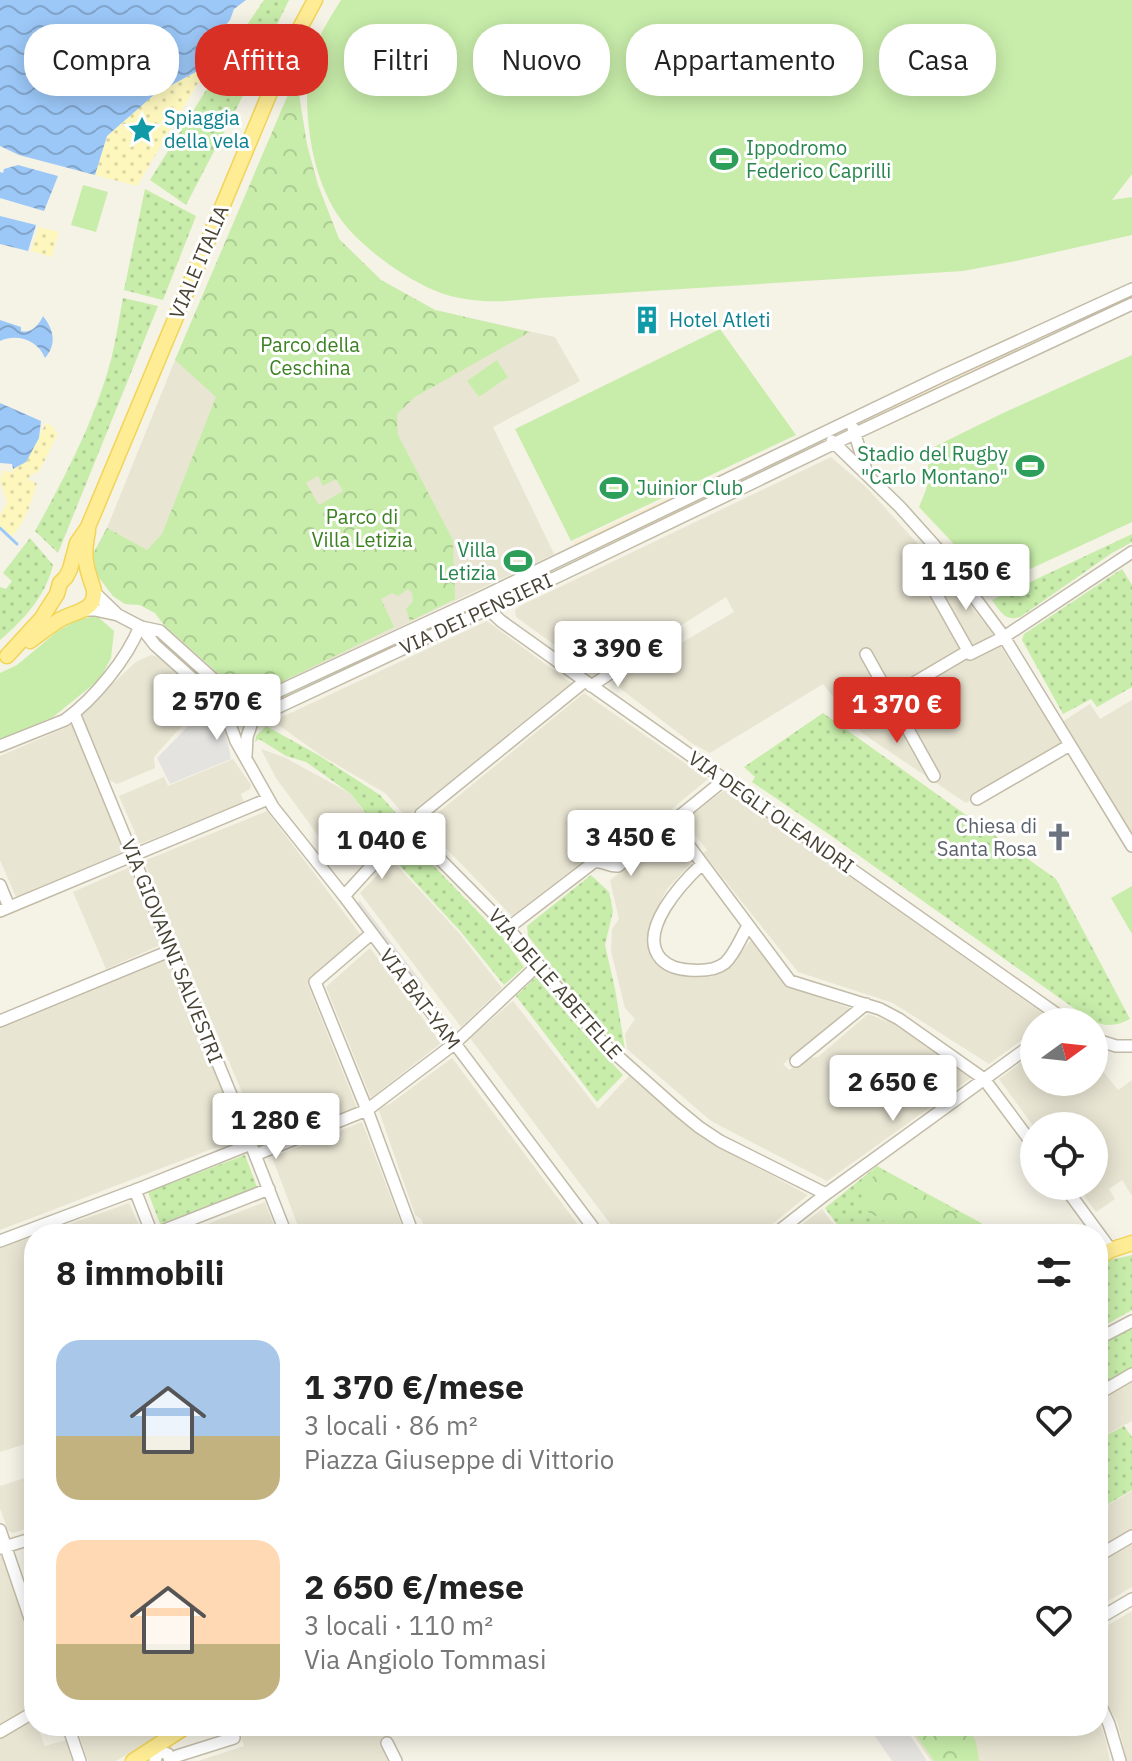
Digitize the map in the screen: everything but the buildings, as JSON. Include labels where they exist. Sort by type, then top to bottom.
[{"type":"main road","name":"VIALE ITALIA","points":[[66,577],[74,549],[88,527],[287,52],[315,0]]},
{"type":"main road","name":"VIALE ITALIA","points":[[88,527],[85,563],[91,586]]},
{"type":"main road","points":[[78,575],[91,586],[91,603],[61,619],[4,658],[41,619],[66,577],[78,575]]},
{"type":"main road","points":[[57,594],[61,605],[68,610],[79,611]]},
{"type":"main road","points":[[1108,1252],[1132,1240]]},
{"type":"main road","points":[[133,1761],[161,1755],[178,1736]]},
{"type":"street","name":"VIA DEI PENSIERI","points":[[79,611],[95,610],[118,615],[165,634],[240,703],[247,705],[1132,289]]},
{"type":"street","name":"VIA DEI PENSIERI","points":[[140,626],[155,645],[224,707],[238,717],[253,719],[1132,304]]},
{"type":"street","points":[[850,421],[867,473]]},
{"type":"street","points":[[827,431],[833,444],[867,473],[943,555],[1004,637],[1132,846]]},
{"type":"street","points":[[930,583],[970,654],[1004,637],[1132,552]]},
{"type":"street","name":"VIA DEI PENSIERI","points":[[91,586],[118,615]]},
{"type":"street","name":"VIA DEGLI OLEANDRI","points":[[478,599],[501,621],[1047,1008]]},
{"type":"street","points":[[0,746],[65,720],[74,713],[111,674],[140,626]]},
{"type":"street","points":[[890,697],[968,651]]},
{"type":"street","points":[[866,654],[934,776]]},
{"type":"street","points":[[344,896],[396,839],[404,835],[417,836],[416,824],[421,814],[588,683],[626,663]]},
{"type":"street","name":"VIA BAT-YAM","points":[[224,707],[236,741],[268,799],[590,1224]]},
{"type":"street","name":"VIA GIOVANNI SALVESTRI","points":[[74,713],[282,1224]]},
{"type":"street","points":[[247,761],[246,743],[253,719]]},
{"type":"street","points":[[977,799],[1070,745]]},
{"type":"street","points":[[508,928],[594,862],[618,866],[724,780]]},
{"type":"street","points":[[0,885],[4,909],[268,799]]},
{"type":"street","points":[[672,823],[790,981],[866,1004],[899,1019],[984,1079],[1020,1127]]},
{"type":"street","name":"VIA DELLE ABETELLE","points":[[417,836],[508,928],[603,1043],[699,1127],[720,1141],[826,1194]]},
{"type":"street","points":[[702,864],[681,886],[659,918],[654,936],[659,957],[681,969],[718,967],[730,957],[748,926]]},
{"type":"street","points":[[371,934],[315,982],[409,1224]]},
{"type":"street","points":[[0,1021],[172,950]]},
{"type":"street","points":[[54,1224],[135,1190],[367,1110],[454,1044],[537,966]]},
{"type":"street","points":[[796,1061],[866,1004]]},
{"type":"street","points":[[1108,1043],[1132,1047]]},
{"type":"street","points":[[788,1224],[1020,1053]]},
{"type":"street","points":[[179,1224],[269,1189]]},
{"type":"street","points":[[135,1190],[149,1224]]},
{"type":"street","points":[[1072,1200],[1086,1224]]},
{"type":"street","points":[[0,1241],[24,1235]]},
{"type":"street","points":[[1108,1334],[1132,1321]]},
{"type":"street","points":[[1108,1388],[1132,1374]]},
{"type":"street","points":[[0,1530],[3,1548],[24,1604]]},
{"type":"street","points":[[1108,1550],[1132,1536]]},
{"type":"street","points":[[3,1548],[24,1541]]},
{"type":"street","points":[[1108,1613],[1132,1599]]},
{"type":"street","points":[[0,1732],[24,1718]]},
{"type":"street","points":[[1108,1722],[1120,1761]]},
{"type":"street","points":[[71,1736],[80,1761]]},
{"type":"street","points":[[161,1755],[177,1756],[233,1736]]},
{"type":"street","points":[[387,1743],[396,1761]]},
{"type":"shaded area","name":"Parco della Ceschina","points":[[287,96],[299,96],[307,145],[318,185],[339,239],[381,280],[435,310],[555,337],[580,381],[493,427],[554,554],[247,699],[164,625],[155,613],[140,605],[125,604],[113,596],[97,575],[93,554],[107,528]]},
{"type":"shaded area","points":[[1132,282],[1132,304],[581,558],[574,542]]},
{"type":"shaded area","points":[[831,457],[867,488],[939,567],[991,631],[1063,746],[966,803],[862,733],[823,684],[710,753],[693,744],[613,683],[734,612],[726,597],[596,675],[516,617],[515,610],[520,606]]},
{"type":"shaded area","points":[[487,621],[571,683],[406,817],[385,793],[322,756],[277,724],[282,717]]},
{"type":"shaded area","points":[[151,655],[158,657],[205,700],[154,757],[155,768],[117,784],[109,780],[81,713],[136,662]]},
{"type":"shaded area","points":[[584,693],[708,779],[616,855],[605,844],[512,916],[430,832],[428,821]]},
{"type":"shaded area","points":[[1132,700],[1132,833],[1062,722],[1090,704],[1100,719]]},
{"type":"shaded area","points":[[207,707],[225,728],[231,759],[170,784],[157,758]]},
{"type":"shaded area","points":[[72,725],[125,851],[16,897],[0,860],[0,756]]},
{"type":"shaded area","points":[[261,749],[286,758],[351,794],[367,816],[366,824],[331,853],[276,778]]},
{"type":"shaded area","points":[[233,759],[251,785],[241,794],[244,802],[140,844],[119,796],[164,777],[168,786]]},
{"type":"shaded area","points":[[726,789],[1035,1008],[1020,1008],[1020,1041],[989,1064],[893,1003],[798,972],[703,853],[707,850],[684,821]]},
{"type":"shaded area","points":[[267,811],[360,934],[307,983],[357,1108],[264,1144],[144,861]]},
{"type":"shaded area","points":[[670,835],[693,861],[667,889],[651,920],[648,942],[658,960],[676,973],[710,977],[729,967],[752,939],[795,989],[852,1009],[783,1064],[789,1070],[808,1058],[818,1057],[868,1014],[894,1024],[971,1078],[827,1181],[711,1121],[627,1049],[625,1034],[635,1019],[625,1008],[611,951],[612,929],[619,919],[610,880]]},
{"type":"shaded area","points":[[392,860],[459,933],[502,988],[461,1027],[360,893]]},
{"type":"shaded area","points":[[130,867],[163,944],[106,969],[73,892]]},
{"type":"shaded area","points":[[359,900],[423,984],[420,993],[357,909]]},
{"type":"shaded area","points":[[370,948],[441,1043],[371,1098],[326,987]]},
{"type":"shaded area","points":[[169,959],[243,1137],[0,1230],[0,1029]]},
{"type":"shaded area","points":[[513,1001],[598,1109],[629,1076],[709,1142],[808,1195],[772,1224],[610,1224],[470,1038]]},
{"type":"shaded area","points":[[452,1058],[577,1224],[423,1224],[415,1215],[378,1108],[390,1104]]},
{"type":"shaded area","points":[[1020,1063],[1020,1096],[1108,1096],[1108,1078],[1118,1090],[1132,1080],[1132,1196],[1122,1180],[1109,1189],[1115,1199],[1096,1212],[1087,1200],[1108,1200],[1108,1112],[1023,1112],[999,1079]]},
{"type":"shaded area","points":[[362,1122],[401,1224],[297,1224],[272,1157]]},
{"type":"shaded area","points":[[265,1202],[273,1224],[207,1224]]},
{"type":"shaded area","points":[[129,1203],[138,1224],[70,1224]]},
{"type":"shaded area","points":[[822,1209],[833,1224],[803,1224]]},
{"type":"shaded area","points":[[24,1239],[24,1444],[0,1452],[0,1248]]},
{"type":"shaded area","points":[[1132,1379],[1132,1421],[1108,1433],[1108,1392]]},
{"type":"shaded area","points":[[24,1478],[24,1529],[13,1533],[8,1531],[0,1508],[0,1486]]},
{"type":"shaded area","points":[[1132,1491],[1132,1587],[1108,1601],[1108,1505]]},
{"type":"shaded area","points":[[0,1553],[24,1617],[24,1712],[0,1725]]},
{"type":"shaded area","points":[[1132,1611],[1132,1761],[1127,1761],[1117,1721],[1108,1706],[1108,1625]]},
{"type":"shaded area","points":[[24,1721],[24,1736],[41,1736],[45,1746],[66,1740],[73,1761],[0,1761],[0,1735]]},
{"type":"shaded area","points":[[79,1736],[157,1736],[116,1761],[88,1761]]},
{"type":"shaded area","points":[[241,1736],[387,1736],[388,1739],[380,1744],[388,1761],[198,1761],[244,1746]]},
{"type":"shaded area","points":[[875,1736],[911,1736],[927,1761],[892,1761]]},
{"type":"shaded area","points":[[914,1736],[1104,1736],[1110,1761],[931,1761]]},
{"type":"green space","points":[[264,0],[289,0],[277,24],[248,24]]},
{"type":"green space","name":"Ippodromo Federico Caprilli","points":[[341,0],[1132,0],[1132,174],[1112,200],[1132,197],[1132,235],[963,271],[508,301],[455,297],[423,285],[374,253],[347,227],[329,199],[313,151],[307,101],[307,96],[328,96],[327,24]]},
{"type":"green space","points":[[202,96],[243,96],[186,205],[150,180]]},
{"type":"green space","name":"Parco della Ceschina","points":[[287,96],[299,96],[307,145],[318,185],[339,239],[381,280],[435,310],[530,332],[415,397],[397,414],[398,435],[453,540],[455,599],[410,621],[406,609],[413,601],[412,593],[408,589],[398,596],[392,593],[381,599],[394,627],[247,699],[164,625],[155,613],[140,605],[125,604],[113,596],[97,575],[93,554],[107,528],[147,550],[162,534],[216,397],[175,360]],"holes":[[[318,476],[323,486],[336,479],[343,491],[319,505],[306,483]]]},
{"type":"green space","points":[[83,185],[108,192],[96,232],[71,225]]},
{"type":"green space","points":[[145,189],[196,216],[163,300],[124,290]]},
{"type":"green space","points":[[123,298],[158,306],[58,553],[35,531],[68,469],[97,404],[111,360]]},
{"type":"green space","name":"Juinior Club","points":[[720,329],[796,435],[571,541],[515,429]]},
{"type":"green space","name":"Stadio del Rugby \"Carlo Montano\"","points":[[1132,355],[1132,522],[989,588],[919,507],[926,490],[929,456],[934,447]]},
{"type":"green space","points":[[497,360],[508,377],[479,397],[467,381]]},
{"type":"green space","points":[[1132,534],[1132,542],[1020,617],[1007,617],[992,600]]},
{"type":"green space","points":[[30,538],[53,565],[50,576],[33,606],[0,640],[0,587],[6,589],[12,581],[3,573]]},
{"type":"green space","points":[[1122,569],[1132,585],[1132,687],[1097,707],[1091,699],[1063,714],[1022,640],[1024,634]]},
{"type":"green space","points":[[97,616],[114,631],[111,658],[100,679],[53,717],[0,740],[0,673],[17,665],[58,631],[79,619]]},
{"type":"green space","points":[[823,713],[1056,879],[1130,1019],[1108,1025],[1108,1008],[1074,1008],[752,782],[755,777],[744,767]]},
{"type":"green space","points":[[266,726],[380,795],[401,819],[376,842],[363,828],[368,816],[351,794],[306,762],[286,756],[259,739],[255,742],[256,736]]},
{"type":"green space","points":[[405,836],[504,939],[524,967],[504,985],[461,932],[390,855]]},
{"type":"green space","points":[[591,875],[609,892],[613,911],[605,945],[625,1049],[600,1028],[528,936],[527,926]]},
{"type":"green space","points":[[1132,886],[1132,934],[1111,898]]},
{"type":"green space","points":[[536,977],[623,1075],[597,1102],[516,996]]},
{"type":"green space","points":[[245,1155],[257,1187],[160,1224],[148,1192]]},
{"type":"green space","points":[[877,1166],[983,1224],[941,1224],[868,1212],[890,1224],[837,1224],[825,1208]]},
{"type":"green space","points":[[882,1171],[978,1224],[890,1224],[868,1212],[861,1198],[866,1181]]},
{"type":"green space","points":[[1132,1255],[1132,1310],[1108,1323],[1108,1262]]},
{"type":"green space","points":[[1132,1328],[1132,1369],[1108,1385],[1108,1341]]},
{"type":"green space","points":[[1124,1426],[1132,1437],[1132,1490],[1108,1504],[1108,1434]]},
{"type":"green space","points":[[917,1736],[973,1736],[976,1742],[979,1761],[934,1761]]},
{"type":"sand","name":"Spiaggia della vela","points":[[195,73],[195,88],[137,186],[95,175],[107,136],[153,96],[179,96],[179,81]]},
{"type":"sand","points":[[39,227],[59,232],[52,257],[31,251]]},
{"type":"sand","points":[[46,423],[58,433],[40,470],[29,477],[37,483],[24,518],[12,536],[0,527],[0,515],[7,503],[0,481],[3,470],[12,473],[13,469],[26,462]]},
{"type":"water","points":[[0,0],[246,0],[234,9],[227,24],[195,24],[195,72],[179,81],[179,24],[24,24],[24,96],[153,96],[107,136],[95,175],[19,155],[0,146]]},
{"type":"water","points":[[18,165],[58,176],[44,211],[0,198],[0,172]]},
{"type":"water","points":[[0,216],[36,225],[28,251],[0,244]]},
{"type":"water","points":[[43,316],[53,337],[45,358],[37,347],[26,340],[13,338],[0,341],[0,320],[21,327],[21,331],[25,332],[34,328]]},
{"type":"water","points":[[0,403],[41,421],[39,438],[26,462],[13,469],[12,464],[0,463]]},
{"type":"waterway","points":[[0,528],[17,544]]},
{"type":"place","name":"Spiaggia della vela","points":[[142,130]]},
{"type":"place","name":"Ippodromo Federico Caprilli","points":[[724,159]]},
{"type":"place","name":"Hotel Atleti","points":[[647,320]]},
{"type":"place","name":"Stadio del Rugby \"Carlo Montano\"","points":[[1030,466]]},
{"type":"place","name":"Juinior Club","points":[[614,488]]},
{"type":"place","name":"Villa Letizia","points":[[518,561]]},
{"type":"place","name":"Chiesa di Santa Rosa","points":[[1059,837]]},
{"type":"park label","name":"Parco di Villa Letizia","points":[[362,528]]}]
